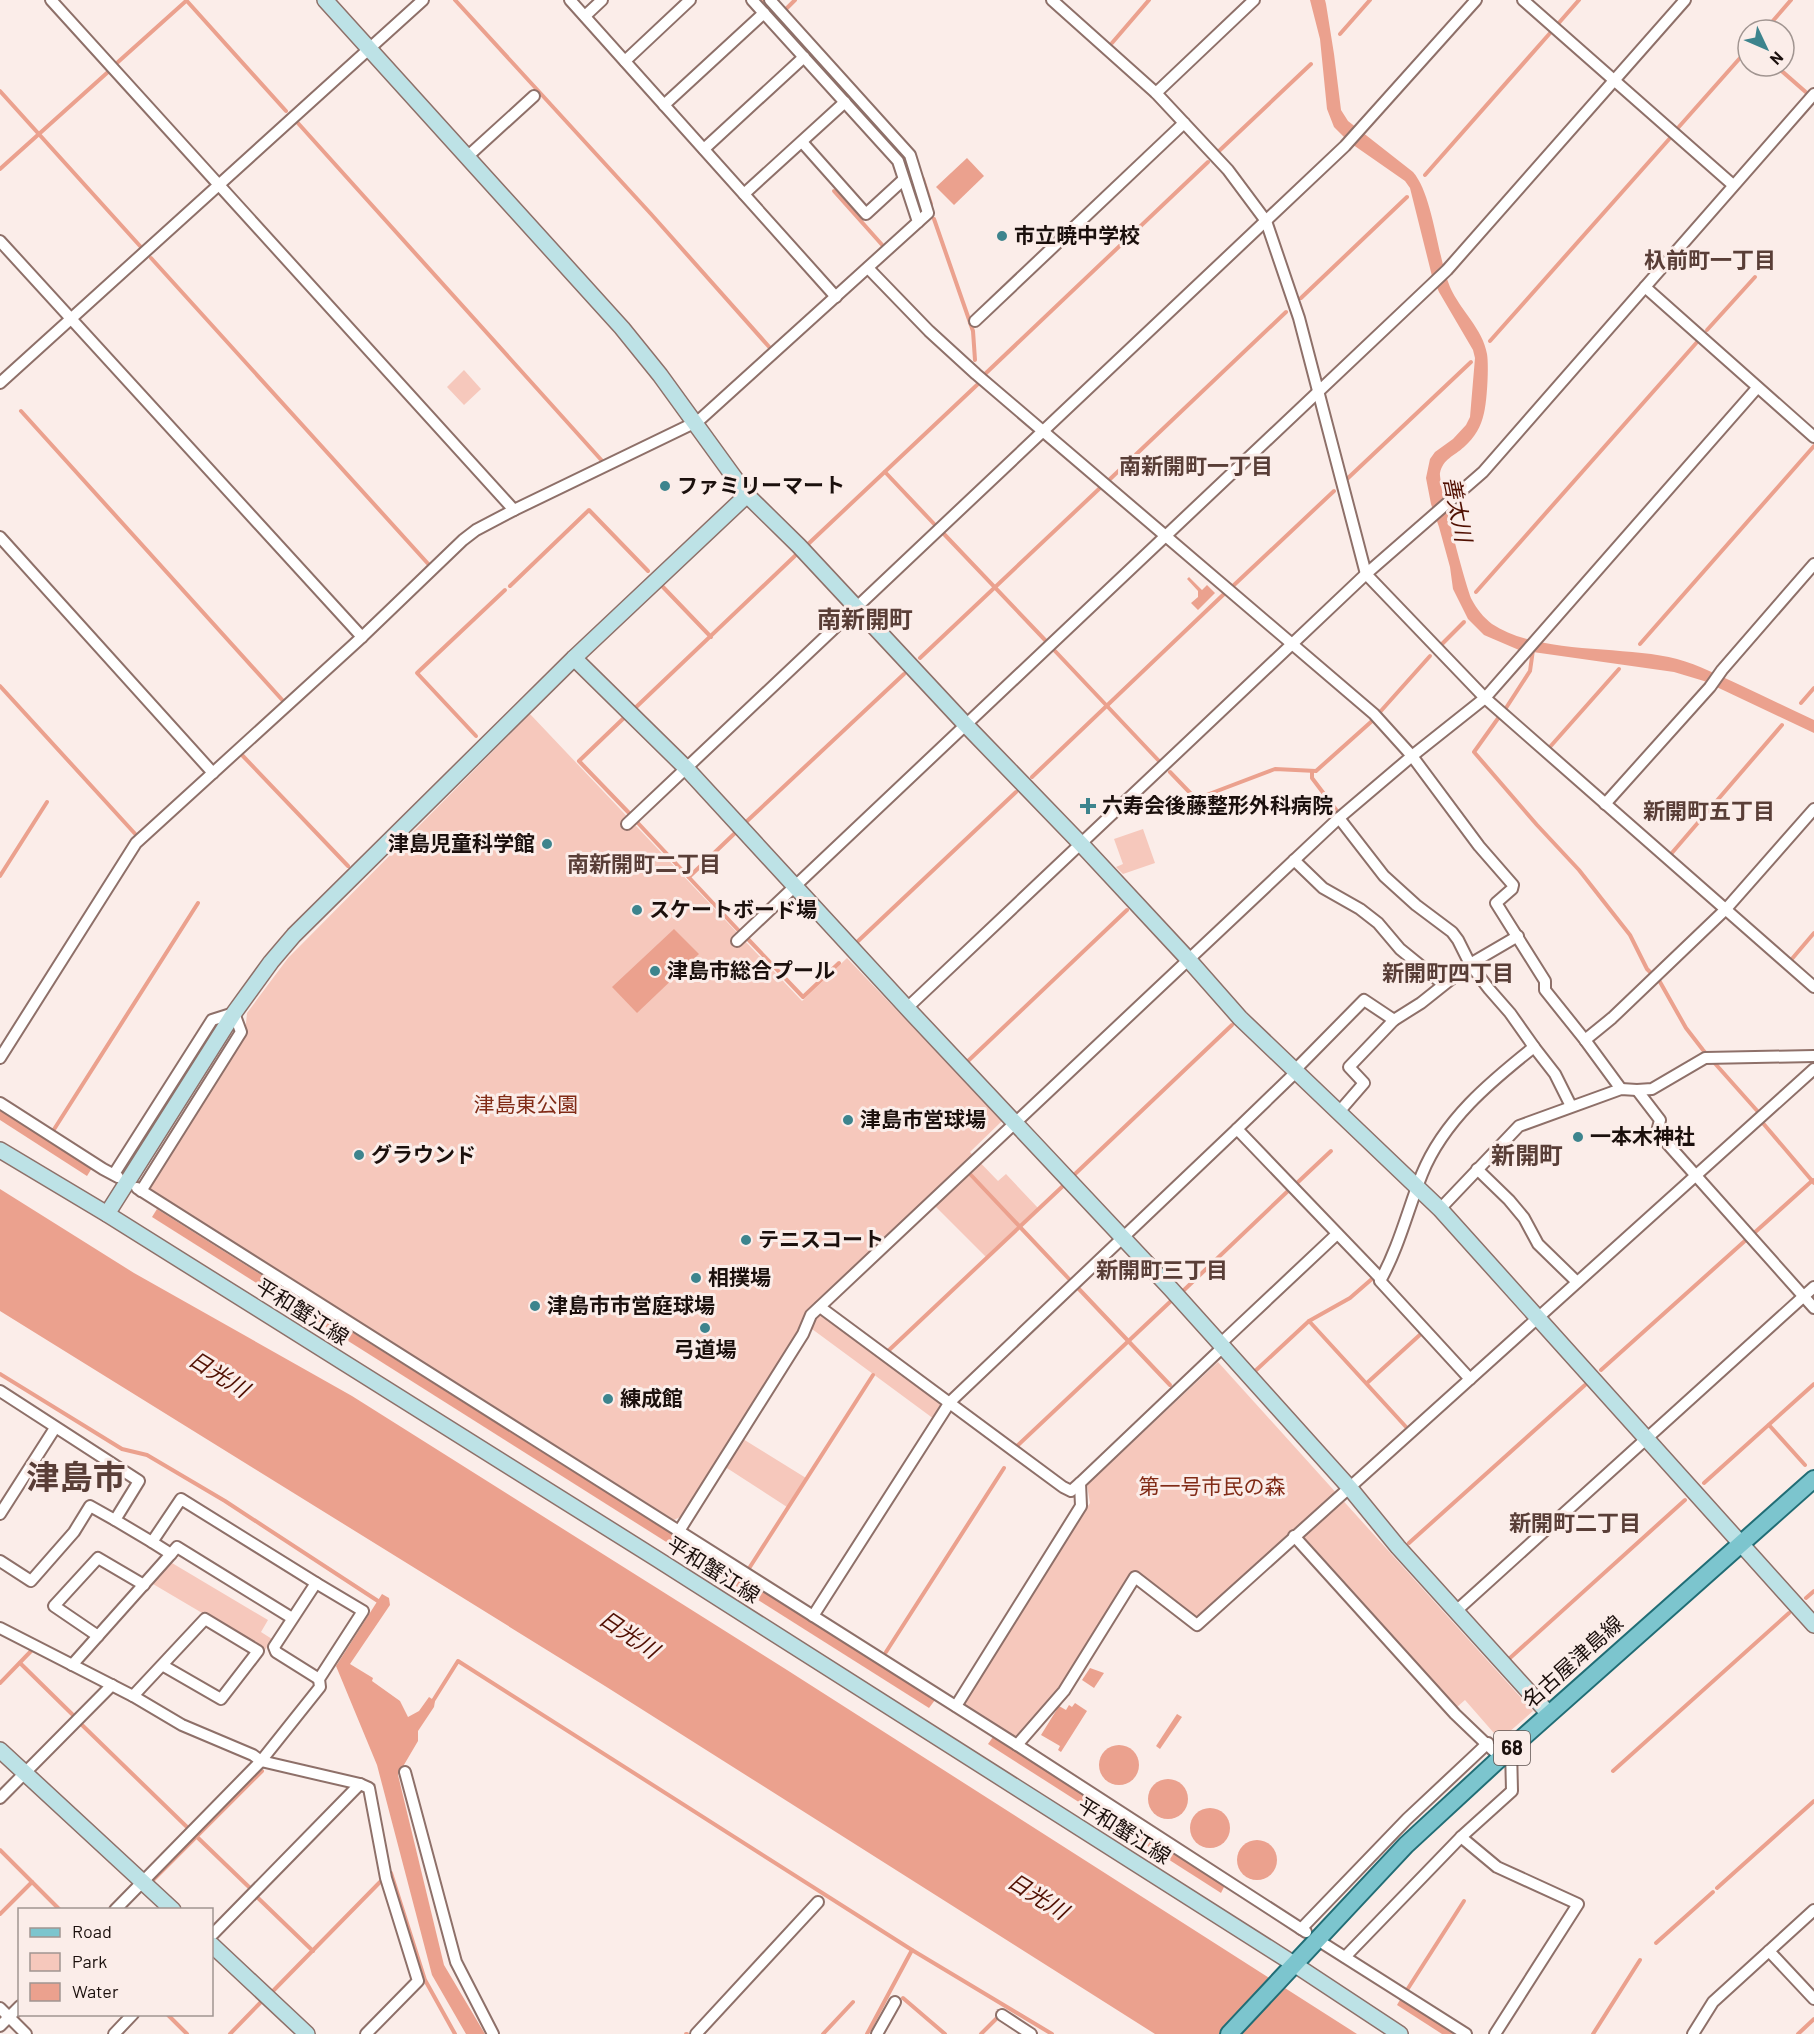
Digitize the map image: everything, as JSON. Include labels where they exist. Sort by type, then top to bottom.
[{"type":"main road","name":"名古屋津島線","points":[[1294,1964],[1406,1845],[1549,1714],[1814,1479]]},
{"type":"main road","name":"68","points":[[1229,2034],[1294,1964]]},
{"type":"street","points":[[51,0],[514,510]]},
{"type":"street","points":[[326,0],[622,327],[657,371],[747,495],[803,550],[965,724],[1081,844],[1240,1018],[1440,1209],[1814,1625]]},
{"type":"street","points":[[0,383],[423,0]]},
{"type":"street","points":[[570,0],[836,297]]},
{"type":"street","points":[[585,16],[602,0]]},
{"type":"street","points":[[625,61],[690,0]]},
{"type":"street","points":[[752,0],[898,161],[918,222]]},
{"type":"street","points":[[0,1058],[136,843],[362,637],[463,540],[476,530],[514,510],[694,423],[928,213],[910,155],[770,0]]},
{"type":"street","points":[[1052,0],[1156,93],[1228,170],[1266,221],[1299,318],[1366,574],[1485,698],[1814,987]]},
{"type":"street","points":[[1156,93],[1254,0]]},
{"type":"street","points":[[627,824],[1345,146],[1476,0]]},
{"type":"street","points":[[1523,0],[1733,185]]},
{"type":"street","points":[[737,941],[1432,285],[1685,0]]},
{"type":"street","points":[[664,105],[764,13]]},
{"type":"street","points":[[704,149],[804,57]]},
{"type":"street","points":[[907,1008],[1366,574],[1483,472],[1814,94]]},
{"type":"street","points":[[467,157],[534,96]]},
{"type":"street","points":[[744,194],[845,102]]},
{"type":"street","points":[[975,321],[1184,123]]},
{"type":"street","points":[[802,142],[866,214],[903,180]]},
{"type":"street","points":[[0,241],[362,637]]},
{"type":"street","points":[[868,268],[929,331],[976,374],[1367,707],[1412,756],[1479,846],[1513,885],[1512,889],[1496,903],[1545,981],[1545,990],[1621,1089]]},
{"type":"street","points":[[1645,287],[1814,437]]},
{"type":"street","points":[[679,1531],[803,1334],[811,1315],[1339,818],[1485,698],[1758,388]]},
{"type":"street","points":[[107,1214],[234,1013],[294,934],[574,658],[747,495]]},
{"type":"street","points":[[0,537],[213,773]]},
{"type":"street","points":[[1605,804],[1710,687],[1722,670],[1814,564]]},
{"type":"street","points":[[574,658],[687,769],[1123,1238],[1349,1487],[1398,1547],[1549,1714]]},
{"type":"street","points":[[1585,1040],[1612,1018],[1726,909],[1814,809]]},
{"type":"street","points":[[1339,818],[1384,876],[1416,905],[1452,932],[1470,964],[1488,989],[1510,1013],[1555,1074],[1571,1106]]},
{"type":"street","points":[[1294,860],[1323,888],[1360,909],[1378,923],[1400,949],[1443,984]]},
{"type":"street","points":[[1338,1113],[1365,1083],[1349,1067],[1394,1020],[1421,1003],[1470,964],[1518,936]]},
{"type":"street","points":[[813,1616],[950,1402],[1237,1129],[1364,1000],[1394,1020]]},
{"type":"street","points":[[0,1103],[116,1175],[212,1020],[234,1013]]},
{"type":"street","points":[[234,1013],[241,1032],[139,1190],[956,1706],[1304,1930],[1407,1819],[1488,1743]]},
{"type":"street","points":[[1381,1279],[1389,1265],[1417,1187],[1432,1153],[1457,1116],[1534,1047]]},
{"type":"street","points":[[1440,1209],[1520,1126],[1621,1089],[1652,1089],[1710,1058],[1814,1056]]},
{"type":"street","points":[[1017,1745],[1064,1691],[1136,1577],[1197,1624],[1814,1069]]},
{"type":"street","points":[[1637,1090],[1660,1120],[1657,1132],[1814,1308]]},
{"type":"street","points":[[1237,1129],[1381,1279],[1380,1281],[1470,1379]]},
{"type":"street","name":"平和蟹江線","points":[[0,1150],[107,1214],[667,1566],[1294,1964],[1400,2034]]},
{"type":"street","points":[[1477,1169],[1524,1218],[1538,1245],[1577,1282]]},
{"type":"street","points":[[820,1307],[1071,1491],[1337,1234]]},
{"type":"street","points":[[1456,1611],[1814,1287]]},
{"type":"street","points":[[0,1391],[139,1481],[115,1520]]},
{"type":"street","points":[[0,1514],[55,1428]]},
{"type":"street","points":[[956,1706],[1081,1506],[1080,1483]]},
{"type":"street","points":[[117,1908],[261,1761],[320,1687],[319,1679],[363,1611],[181,1499],[152,1542]]},
{"type":"street","points":[[0,1561],[31,1581],[74,1532],[90,1506],[171,1554]]},
{"type":"street","points":[[1294,1536],[1455,1713],[1488,1743],[1506,1753],[1512,1791],[1461,1837],[1345,1957]]},
{"type":"street","points":[[72,1665],[177,1547],[292,1618]]},
{"type":"street","points":[[98,1636],[54,1606],[98,1558],[144,1585]]},
{"type":"street","points":[[316,1583],[274,1647],[276,1652],[319,1679]]},
{"type":"street","points":[[133,1696],[205,1619],[258,1651],[222,1699],[162,1665]]},
{"type":"street","points":[[0,1628],[112,1684],[182,1725],[253,1755],[261,1761],[369,1788],[386,1878],[418,1981],[366,2034]]},
{"type":"street","points":[[0,1798],[112,1684]]},
{"type":"street","points":[[0,1750],[171,1908]]},
{"type":"street","points":[[405,1772],[456,1962],[493,2034]]},
{"type":"street","points":[[213,1934],[360,1784]]},
{"type":"street","points":[[1461,1837],[1497,1867],[1578,1904],[1495,2034]]},
{"type":"street","points":[[698,2034],[818,1902]]},
{"type":"street","points":[[1693,2034],[1713,2002],[1814,1910]]},
{"type":"street","points":[[1324,1944],[1467,2034]]},
{"type":"street","points":[[213,1946],[306,2034]]},
{"type":"street","points":[[1769,1951],[1814,2000]]},
{"type":"street","points":[[877,2034],[895,2002]]},
{"type":"street","points":[[0,2008],[26,2034]]},
{"type":"street","points":[[0,2026],[18,2008]]},
{"type":"street","points":[[1002,2015],[1031,2034]]},
{"type":"street","points":[[114,2034],[131,2016]]},
{"type":"green space","points":[[464,370],[481,389],[464,405],[447,387]]},
{"type":"green space","name":"津島東公園","points":[[530,714],[802,1001],[847,958],[1002,1121],[970,1152],[998,1181],[1006,1174],[1038,1208],[986,1257],[928,1199],[820,1300],[821,1315],[945,1403],[934,1419],[812,1329],[802,1327],[741,1420],[743,1439],[806,1478],[787,1507],[716,1461],[680,1517],[674,1520],[147,1187],[245,1034],[247,1013],[288,958]]},
{"type":"green space","points":[[1143,829],[1155,863],[1123,874],[1116,867],[1123,864],[1114,839]]},
{"type":"green space","name":"第一号市民の森","points":[[1218,1362],[1533,1711],[1500,1740],[1465,1700],[1457,1707],[1297,1529],[1197,1619],[1192,1618],[1134,1571],[1068,1678],[1018,1738],[965,1705],[965,1700],[1090,1503],[1087,1485]]},
{"type":"green space","points":[[172,1563],[268,1620],[261,1632],[272,1639],[265,1650],[153,1584]]},
{"type":"water","points":[[1310,0],[1325,0],[1341,110],[1348,121],[1413,172],[1420,182],[1430,210],[1450,287],[1485,345],[1488,359],[1487,384],[1481,423],[1464,447],[1446,461],[1440,473],[1459,557],[1469,592],[1476,606],[1492,624],[1511,634],[1533,641],[1656,655],[1693,664],[1814,720],[1814,733],[1704,681],[1674,672],[1519,650],[1484,635],[1468,619],[1453,589],[1450,567],[1431,504],[1426,478],[1430,459],[1435,452],[1453,439],[1470,417],[1475,358],[1473,350],[1432,276],[1410,188],[1405,181],[1349,142],[1334,127],[1327,109],[1320,39]]},
{"type":"water","points":[[967,158],[984,176],[954,205],[936,187]]},
{"type":"water","points":[[1189,577],[1202,590],[1207,585],[1215,593],[1198,610],[1191,603],[1198,597],[1198,591],[1187,579]]},
{"type":"water","name":"津島市総合プール","points":[[674,929],[699,954],[637,1013],[612,987]]},
{"type":"water","points":[[0,1108],[92,1168],[87,1176],[0,1120]]},
{"type":"water","name":"日光川","points":[[0,1189],[134,1273],[352,1396],[787,1670],[1357,2034],[1155,2034],[605,1686],[0,1311]]},
{"type":"water","points":[[157,1209],[935,1700],[929,1708],[152,1217]]},
{"type":"water","points":[[382,1594],[389,1598],[390,1605],[350,1664],[373,1678],[372,1681],[400,1701],[408,1717],[419,1711],[429,1697],[435,1701],[434,1707],[418,1731],[418,1741],[398,1775],[444,1965],[485,2034],[466,2034],[432,1975],[377,1765],[336,1666]]},
{"type":"water","points":[[1090,1668],[1104,1673],[1094,1688],[1082,1680]]},
{"type":"water","points":[[1075,1703],[1087,1711],[1061,1752],[1058,1750],[1060,1746],[1041,1735],[1059,1706],[1066,1710],[1069,1705],[1072,1707]]},
{"type":"water","points":[[1177,1714],[1182,1717],[1160,1749],[1156,1746]]},
{"type":"water","points":[[993,1737],[1225,1885],[1221,1893],[988,1744]]},
{"type":"water","points":[[1119,1745],[1133,1751],[1139,1765],[1133,1779],[1119,1785],[1105,1779],[1099,1765],[1105,1751]]},
{"type":"water","points":[[1168,1779],[1182,1785],[1188,1799],[1182,1813],[1168,1819],[1154,1813],[1148,1799],[1154,1785]]},
{"type":"water","points":[[1210,1808],[1218,1809],[1224,1814],[1229,1820],[1229,1836],[1224,1842],[1218,1847],[1210,1848],[1202,1847],[1196,1842],[1191,1836],[1190,1828],[1191,1820],[1196,1814],[1202,1809]]},
{"type":"water","points":[[1257,1840],[1271,1846],[1277,1860],[1271,1874],[1257,1880],[1243,1874],[1237,1860],[1243,1846]]},
{"type":"water","points":[[1401,1998],[1457,2034],[1442,2034],[1397,2005]]},
{"type":"waterway","points":[[186,0],[286,111]]},
{"type":"waterway","points":[[455,0],[771,349]]},
{"type":"waterway","points":[[762,0],[904,158],[916,192]]},
{"type":"waterway","points":[[787,12],[785,10],[795,0]]},
{"type":"waterway","points":[[1112,43],[1149,0]]},
{"type":"waterway","points":[[1340,34],[1370,0]]},
{"type":"waterway","points":[[1557,25],[1579,0]]},
{"type":"waterway","points":[[1775,18],[1791,0]]},
{"type":"waterway","points":[[118,62],[186,1]]},
{"type":"waterway","points":[[1425,175],[1551,32]]},
{"type":"waterway","points":[[1677,129],[1736,63]]},
{"type":"waterway","points":[[1219,151],[1311,64]]},
{"type":"waterway","points":[[0,169],[108,72]]},
{"type":"waterway","points":[[1790,78],[1808,94]]},
{"type":"waterway","points":[[0,91],[140,246]]},
{"type":"waterway","points":[[297,122],[604,463]]},
{"type":"waterway","points":[[1490,341],[1671,137]]},
{"type":"waterway","points":[[985,374],[1208,162]]},
{"type":"waterway","points":[[923,179],[931,204]]},
{"type":"waterway","points":[[834,191],[884,247]]},
{"type":"waterway","points":[[1301,298],[1407,197]]},
{"type":"waterway","points":[[934,219],[973,331],[975,360]]},
{"type":"waterway","points":[[151,258],[431,567]]},
{"type":"waterway","points":[[1707,330],[1755,277]]},
{"type":"waterway","points":[[1108,481],[1286,312]]},
{"type":"waterway","points":[[1476,592],[1698,341]]},
{"type":"waterway","points":[[1347,479],[1471,362]]},
{"type":"waterway","points":[[805,547],[978,384]]},
{"type":"waterway","points":[[21,411],[285,703]]},
{"type":"waterway","points":[[1640,644],[1814,446]]},
{"type":"waterway","points":[[885,472],[936,526]]},
{"type":"waterway","points":[[920,658],[1100,488]]},
{"type":"waterway","points":[[1234,585],[1334,491]]},
{"type":"waterway","points":[[510,586],[589,510],[648,571]]},
{"type":"waterway","points":[[944,534],[1045,640]]},
{"type":"waterway","points":[[633,710],[799,552]]},
{"type":"waterway","points":[[663,587],[711,637]]},
{"type":"waterway","points":[[476,736],[417,673],[505,590]]},
{"type":"waterway","points":[[1032,777],[1224,594]]},
{"type":"waterway","points":[[1442,644],[1464,622]]},
{"type":"waterway","points":[[1506,708],[1530,671],[1533,650]]},
{"type":"waterway","points":[[1055,651],[1159,761]]},
{"type":"waterway","points":[[1380,712],[1430,656]]},
{"type":"waterway","points":[[1549,748],[1619,669]]},
{"type":"waterway","points":[[746,822],[904,674]]},
{"type":"waterway","points":[[0,686],[139,836]]},
{"type":"waterway","points":[[1801,703],[1814,688]]},
{"type":"waterway","points":[[627,715],[579,761],[630,814]]},
{"type":"waterway","points":[[1499,717],[1474,752],[1579,870],[1630,935],[1647,969],[1660,982],[1686,1028],[1760,1114],[1762,1122],[1814,1183]]},
{"type":"waterway","points":[[1170,772],[1196,799],[1275,769],[1316,771],[1372,721]]},
{"type":"waterway","points":[[1671,854],[1782,725]]},
{"type":"waterway","points":[[241,754],[348,866]]},
{"type":"waterway","points":[[1312,772],[1312,778],[1337,811]]},
{"type":"waterway","points":[[856,943],[1016,792]]},
{"type":"waterway","points":[[0,876],[47,802]]},
{"type":"waterway","points":[[637,822],[741,933]]},
{"type":"waterway","points":[[689,877],[735,833]]},
{"type":"waterway","points":[[53,1131],[198,903]]},
{"type":"waterway","points":[[968,1061],[1127,910]]},
{"type":"waterway","points":[[1791,960],[1814,933]]},
{"type":"waterway","points":[[746,937],[803,997],[839,963]]},
{"type":"waterway","points":[[1075,1174],[1232,1025]]},
{"type":"waterway","points":[[1297,1183],[1331,1151]]},
{"type":"waterway","points":[[970,1174],[1070,1280]]},
{"type":"waterway","points":[[1753,1234],[1813,1180]]},
{"type":"waterway","points":[[887,1352],[1064,1185]]},
{"type":"waterway","points":[[1183,1291],[1289,1190]]},
{"type":"waterway","points":[[1601,1370],[1747,1239]]},
{"type":"waterway","points":[[1253,1373],[1309,1321],[1350,1298],[1373,1278]]},
{"type":"waterway","points":[[1078,1288],[1170,1385]]},
{"type":"waterway","points":[[1017,1446],[1171,1301]]},
{"type":"waterway","points":[[1309,1321],[1407,1428]]},
{"type":"waterway","points":[[1367,1383],[1423,1332]]},
{"type":"waterway","points":[[0,1374],[122,1449],[147,1455],[225,1501],[381,1603]]},
{"type":"waterway","points":[[748,1570],[873,1375]]},
{"type":"waterway","points":[[1704,1483],[1814,1384]]},
{"type":"waterway","points":[[1409,1543],[1585,1385]]},
{"type":"waterway","points":[[1769,1425],[1805,1465]]},
{"type":"waterway","points":[[886,1652],[1004,1468]]},
{"type":"waterway","points":[[1510,1658],[1685,1500]]},
{"type":"waterway","points":[[1806,1598],[1814,1591]]},
{"type":"waterway","points":[[1613,1771],[1789,1613]]},
{"type":"waterway","points":[[0,1683],[33,1649],[31,1648]]},
{"type":"waterway","points":[[431,1704],[458,1661],[912,1950],[1052,2034]]},
{"type":"waterway","points":[[20,1663],[74,1716]]},
{"type":"waterway","points":[[81,1724],[188,1828]]},
{"type":"waterway","points":[[153,1880],[262,1771]]},
{"type":"waterway","points":[[1717,1888],[1814,1801]]},
{"type":"waterway","points":[[195,1835],[250,1888]]},
{"type":"waterway","points":[[0,1850],[58,1908]]},
{"type":"waterway","points":[[391,1873],[425,1980],[455,2034]]},
{"type":"waterway","points":[[0,1914],[32,1882]]},
{"type":"waterway","points":[[272,1992],[380,1882]]},
{"type":"waterway","points":[[1656,1943],[1713,1892]]},
{"type":"waterway","points":[[257,1897],[313,1951]]},
{"type":"waterway","points":[[1407,1990],[1464,1901]]},
{"type":"waterway","points":[[867,2034],[912,1950]]},
{"type":"waterway","points":[[1593,2034],[1640,1960]]},
{"type":"waterway","points":[[903,1998],[945,2034]]},
{"type":"waterway","points":[[230,2034],[261,2002]]},
{"type":"waterway","points":[[823,2034],[853,2002]]},
{"type":"waterway","points":[[169,2016],[187,2034]]},
{"type":"waterway","points":[[981,2034],[998,2017]]},
{"type":"waterway","points":[[1798,2034],[1814,2019]]},
{"type":"place","name":"市立暁中学校","points":[[1002,236]]},
{"type":"place","name":"ファミリーマート","points":[[665,486]]},
{"type":"place","name":"六寿会後藤整形外科病院","points":[[1088,806]]},
{"type":"place","name":"津島児童科学館","points":[[547,844]]},
{"type":"place","name":"スケートボード場","points":[[637,910]]},
{"type":"place","name":"津島市総合プール","points":[[655,971]]},
{"type":"place","name":"津島市営球場","points":[[848,1120]]},
{"type":"place","name":"一本木神社","points":[[1578,1137]]},
{"type":"place","name":"グラウンド","points":[[359,1155]]},
{"type":"place","name":"テニスコート","points":[[746,1240]]},
{"type":"place","name":"相撲場","points":[[696,1278]]},
{"type":"place","name":"津島市市営庭球場","points":[[535,1306]]},
{"type":"place","name":"弓道場","points":[[705,1328]]},
{"type":"place","name":"練成館","points":[[608,1399]]},
{"type":"district","name":"杁前町一丁目","points":[[1710,260]]},
{"type":"district","name":"南新開町一丁目","points":[[1196,466]]},
{"type":"district","name":"南新開町","points":[[865,620]]},
{"type":"district","name":"新開町五丁目","points":[[1709,811]]},
{"type":"district","name":"南新開町二丁目","points":[[644,864]]},
{"type":"district","name":"新開町四丁目","points":[[1448,973]]},
{"type":"district","name":"新開町","points":[[1527,1156]]},
{"type":"district","name":"新開町三丁目","points":[[1162,1270]]},
{"type":"district","name":"津島市","points":[[76,1477]]},
{"type":"district","name":"新開町二丁目","points":[[1575,1523]]},
{"type":"water label","name":"善太川","points":[[1458,509]]}]
